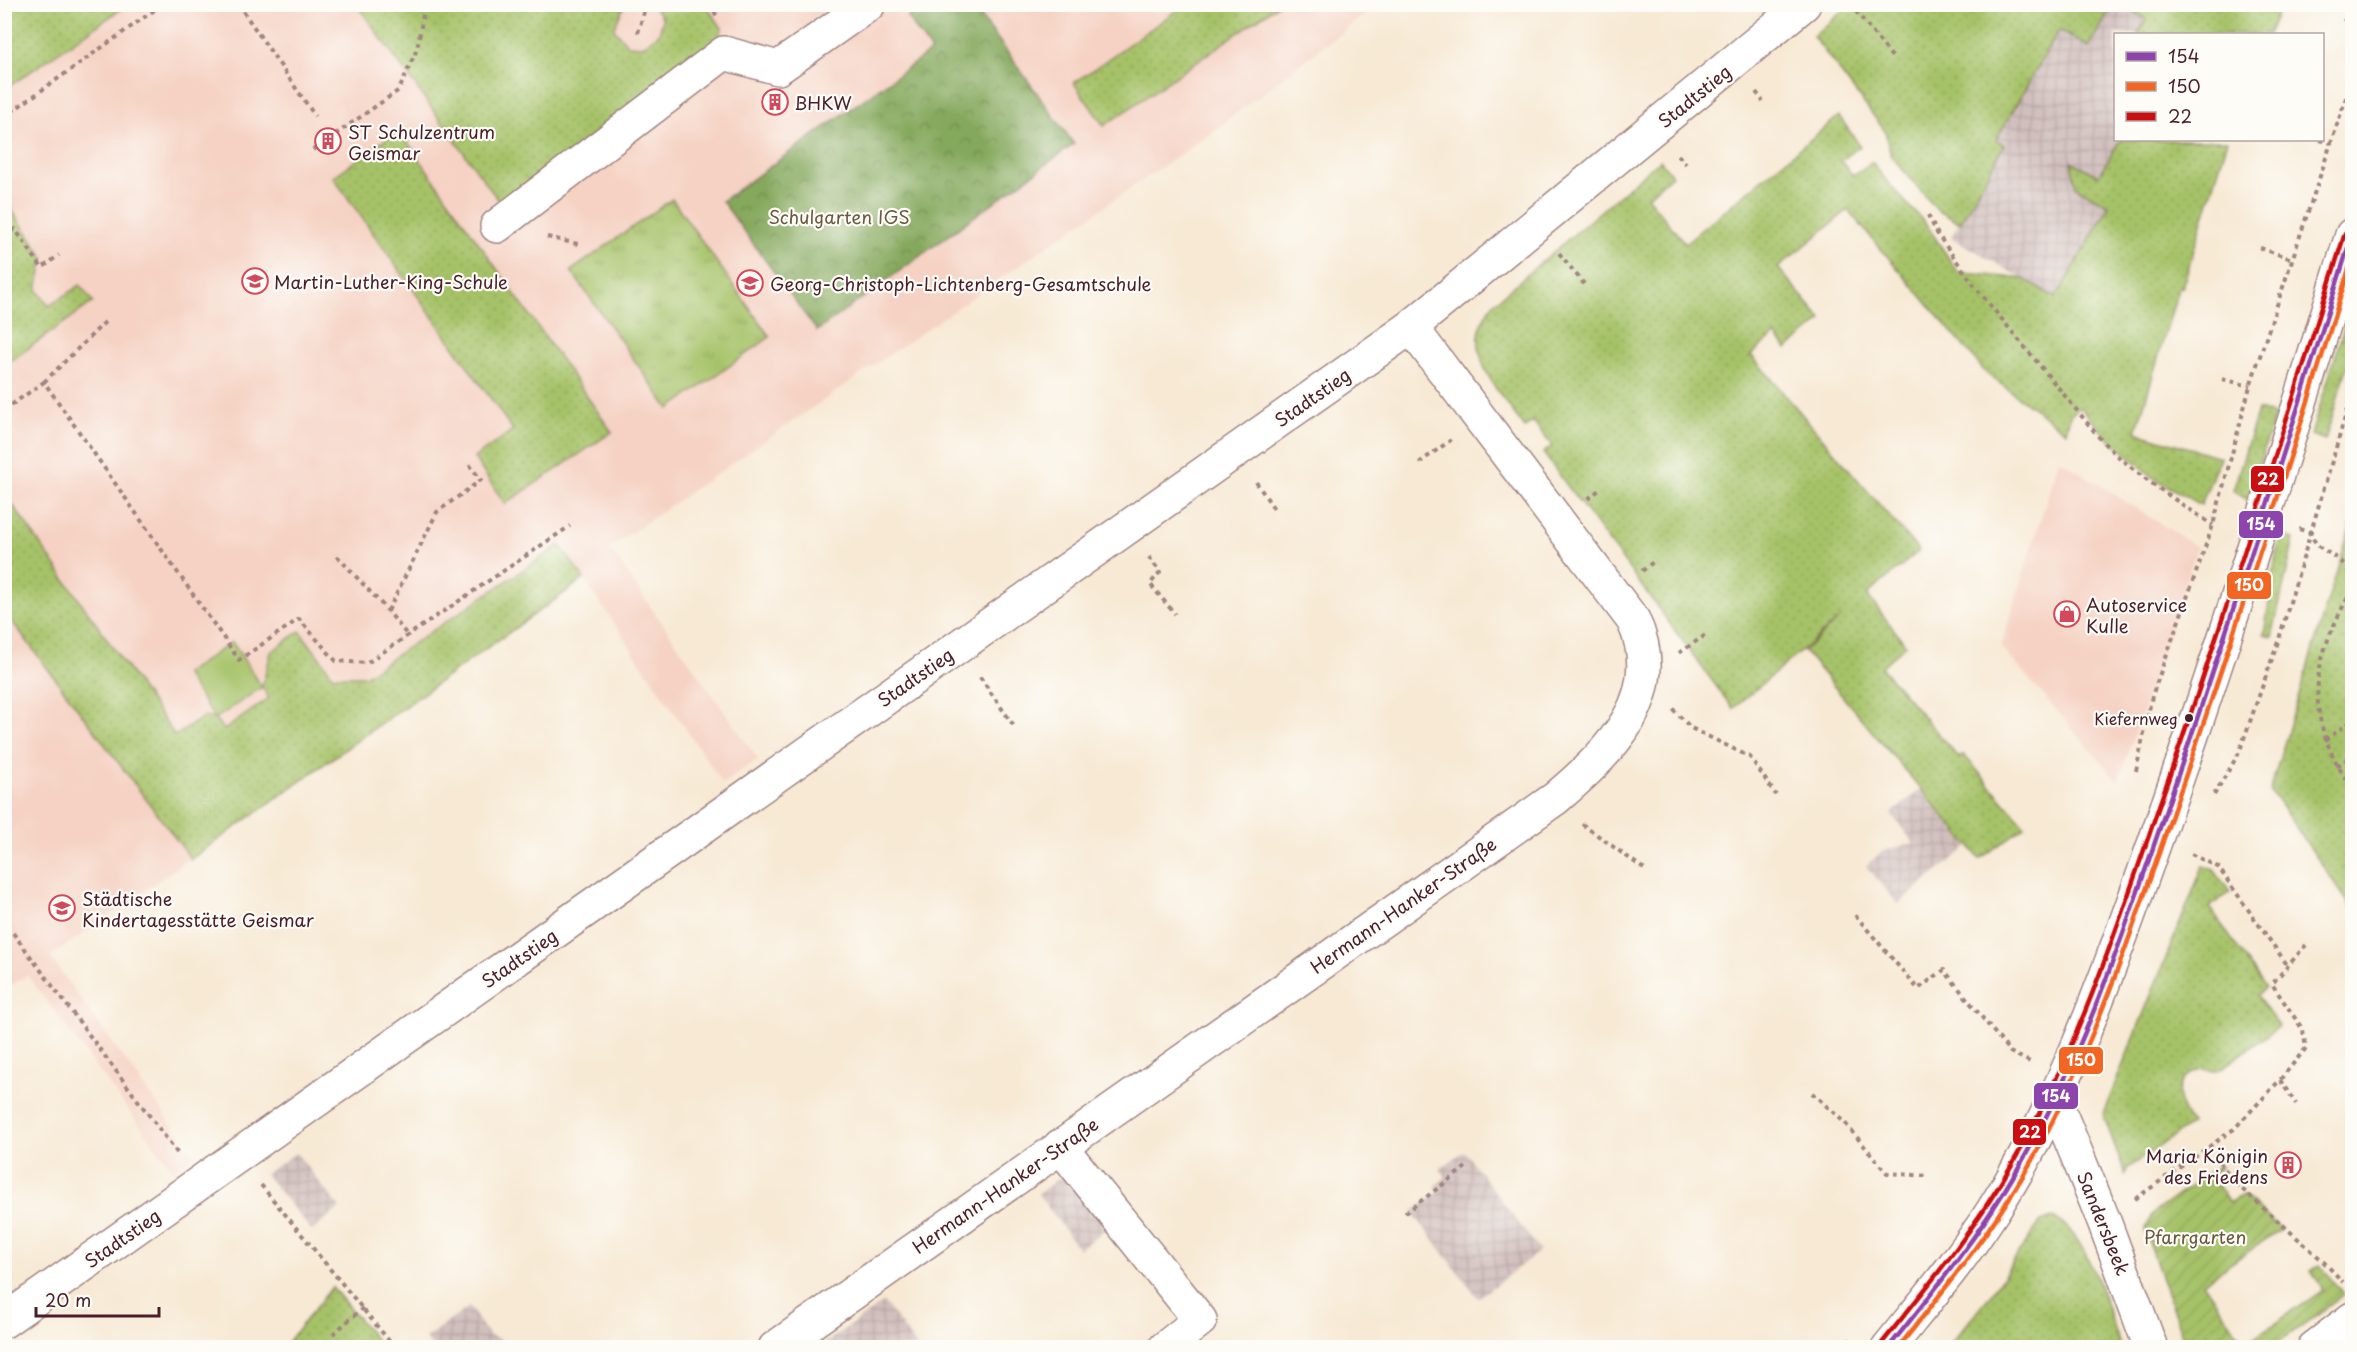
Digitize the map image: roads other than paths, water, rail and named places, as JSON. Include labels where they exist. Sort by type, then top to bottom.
[{"type":"street","points":[[496,226],[724,53],[778,68],[869,4]]},
{"type":"street","name":"Stadtstieg","points":[[4,1321],[1411,327],[1804,4]]},
{"type":"street","points":[[1888,1347],[1957,1262],[1992,1211],[2054,1099],[2103,986],[2175,784],[2250,562],[2352,235]]},
{"type":"street","name":"Hermann-Hanker-Straße","points":[[775,1347],[1556,798],[1582,775],[1613,741],[1628,720],[1640,698],[1645,657],[1641,637],[1633,620],[1411,327]]},
{"type":"street","name":"Sandersbeek","points":[[2054,1099],[2104,1221],[2151,1347]]},
{"type":"street","points":[[1060,1146],[1200,1320],[1165,1347]]},
{"type":"street","points":[[2314,1347],[2352,1319]]},
{"type":"place","name":"BHKW","points":[[775,102]]},
{"type":"place","name":"ST Schulzentrum Geismar","points":[[328,141]]},
{"type":"place","name":"Martin-Luther-King-Schule","points":[[255,281]]},
{"type":"place","name":"Georg-Christoph-Lichtenberg-Gesamtschule","points":[[750,283]]},
{"type":"place","name":"Autoservice Kulle","points":[[2067,614]]},
{"type":"place","name":"Kiefernweg","points":[[2189,718]]},
{"type":"place","name":"Städtische Kindertagesstätte Geismar","points":[[62,908]]},
{"type":"place","name":"Maria Königin des Friedens","points":[[2288,1165]]},
{"type":"park label","name":"Schulgarten IGS","points":[[839,216]]},
{"type":"park label","name":"Pfarrgarten","points":[[2195,1236]]}]
